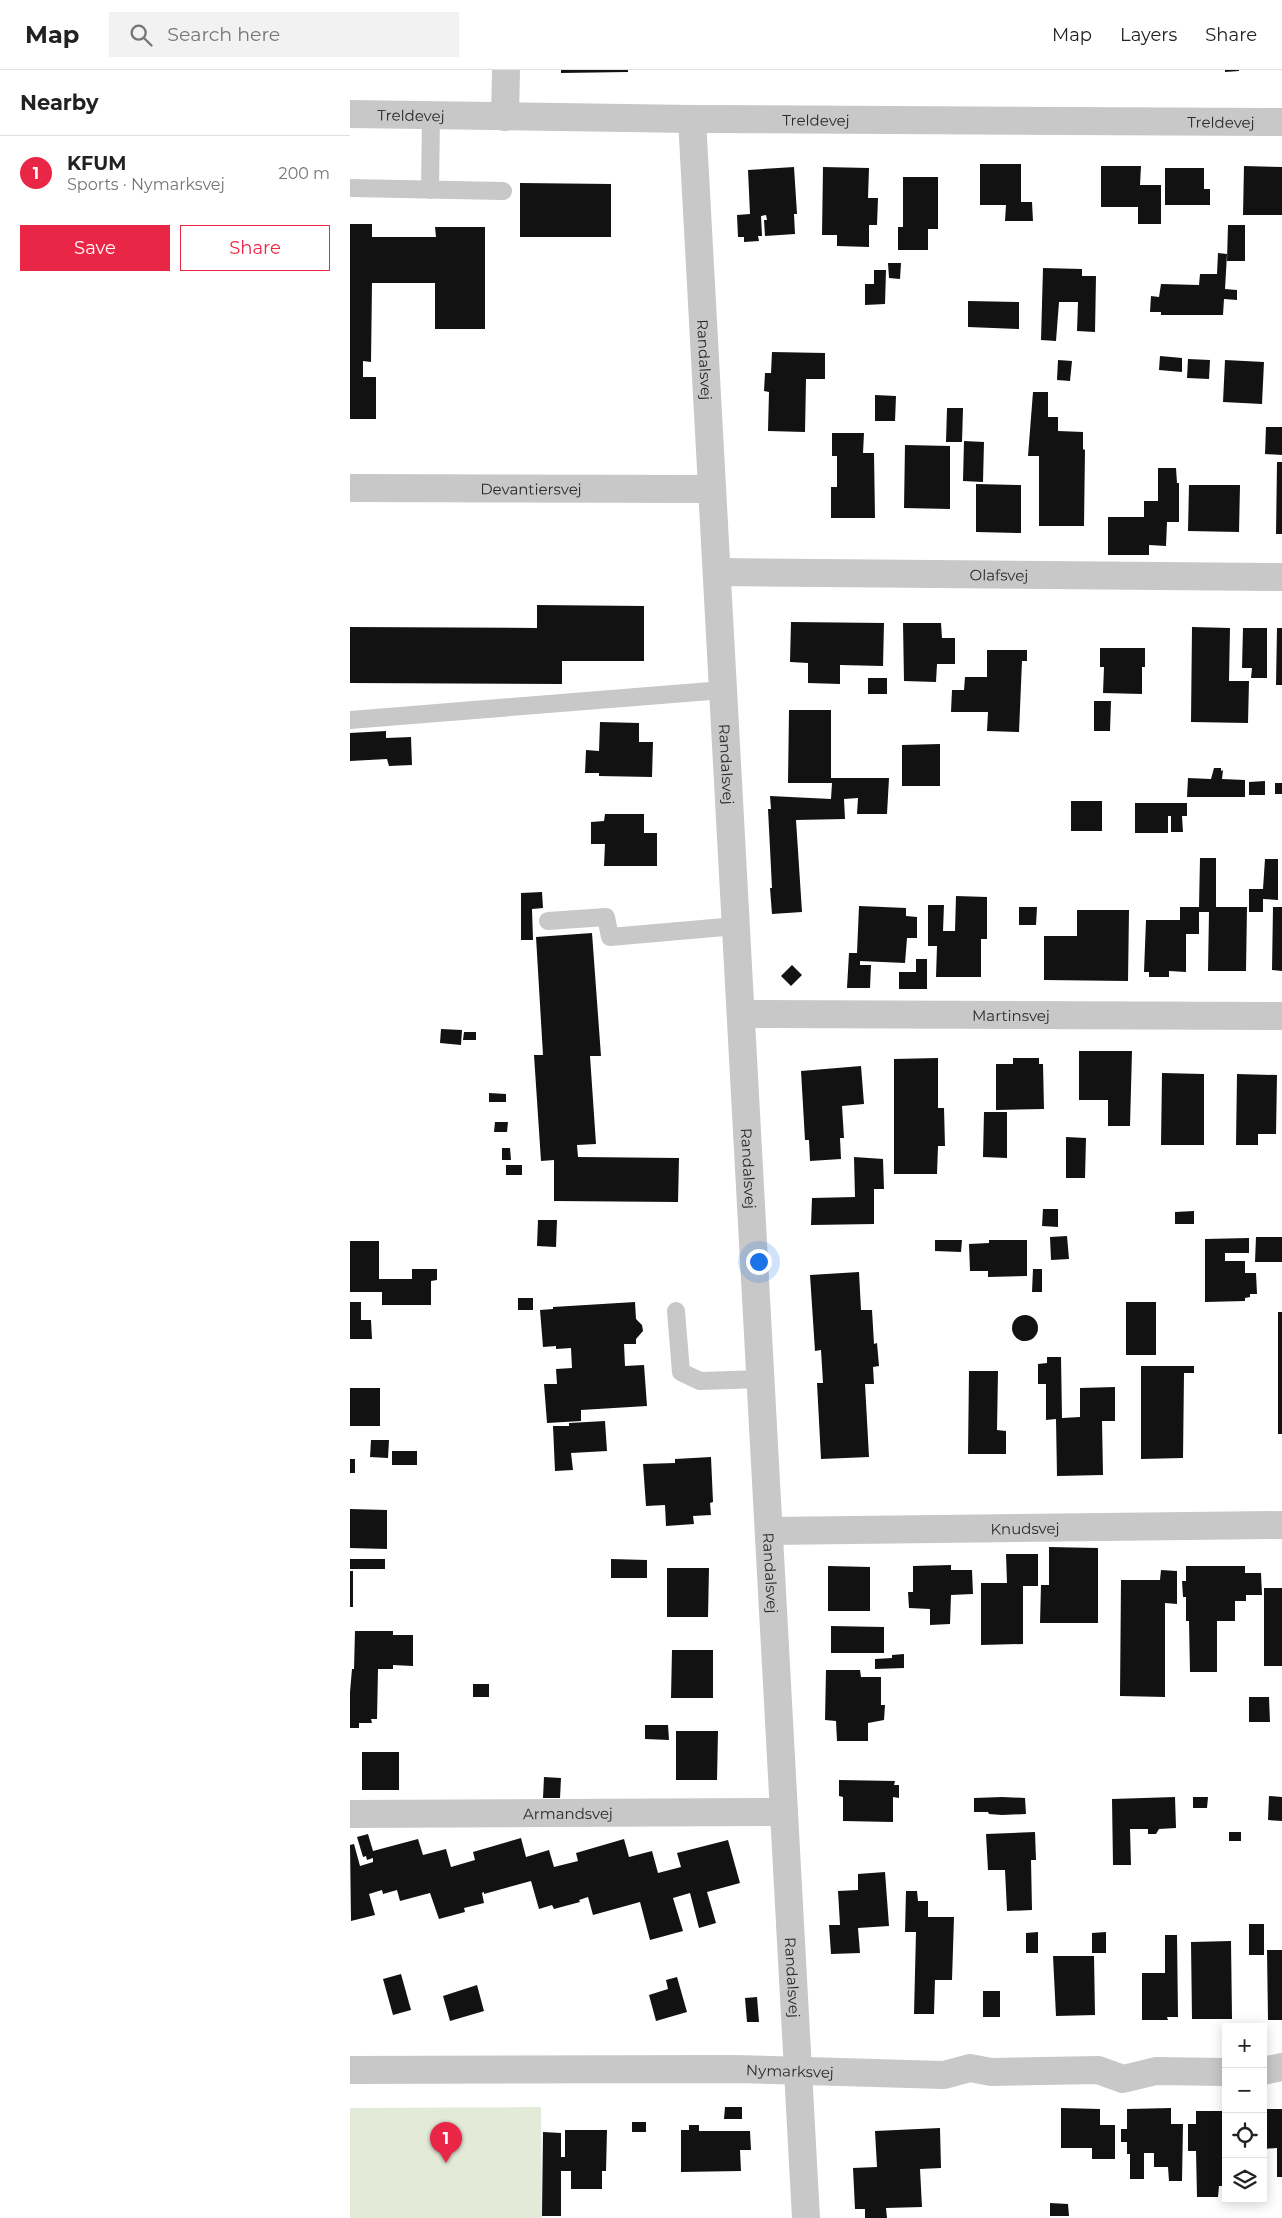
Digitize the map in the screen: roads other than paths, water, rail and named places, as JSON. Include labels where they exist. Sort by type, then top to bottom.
[{"type":"street","points":[[505,117],[506,70]]},
{"type":"street","name":"Treldevej","points":[[350,114],[692,119],[1282,122]]},
{"type":"street","name":"Randalsvej","points":[[692,119],[806,2218]]},
{"type":"street","name":"Devantiersvej","points":[[351,484],[712,490]]},
{"type":"street","name":"Olafsvej","points":[[717,572],[1282,577]]},
{"type":"street","name":"Martinsvej","points":[[741,1014],[1282,1016]]},
{"type":"street","name":"Knudsvej","points":[[769,1531],[1282,1525]]},
{"type":"street","name":"Armandsvej","points":[[350,1814],[784,1812]]},
{"type":"street","points":[[1267,2070],[1282,2067]]},
{"type":"street","name":"Nymarksvej","points":[[350,2070],[798,2070],[944,2075],[970,2068],[991,2072],[1098,2070],[1122,2080],[1156,2071],[1222,2072]]},
{"type":"lane","points":[[430,190],[431,116]]},
{"type":"lane","points":[[350,188],[503,191]]},
{"type":"lane","points":[[350,720],[724,690]]},
{"type":"lane","points":[[548,922],[606,916],[610,937],[736,926]]},
{"type":"lane","points":[[676,1311],[681,1372],[700,1381],[761,1379]]},
{"type":"place","name":"KFUM","points":[[446,2163]]}]
